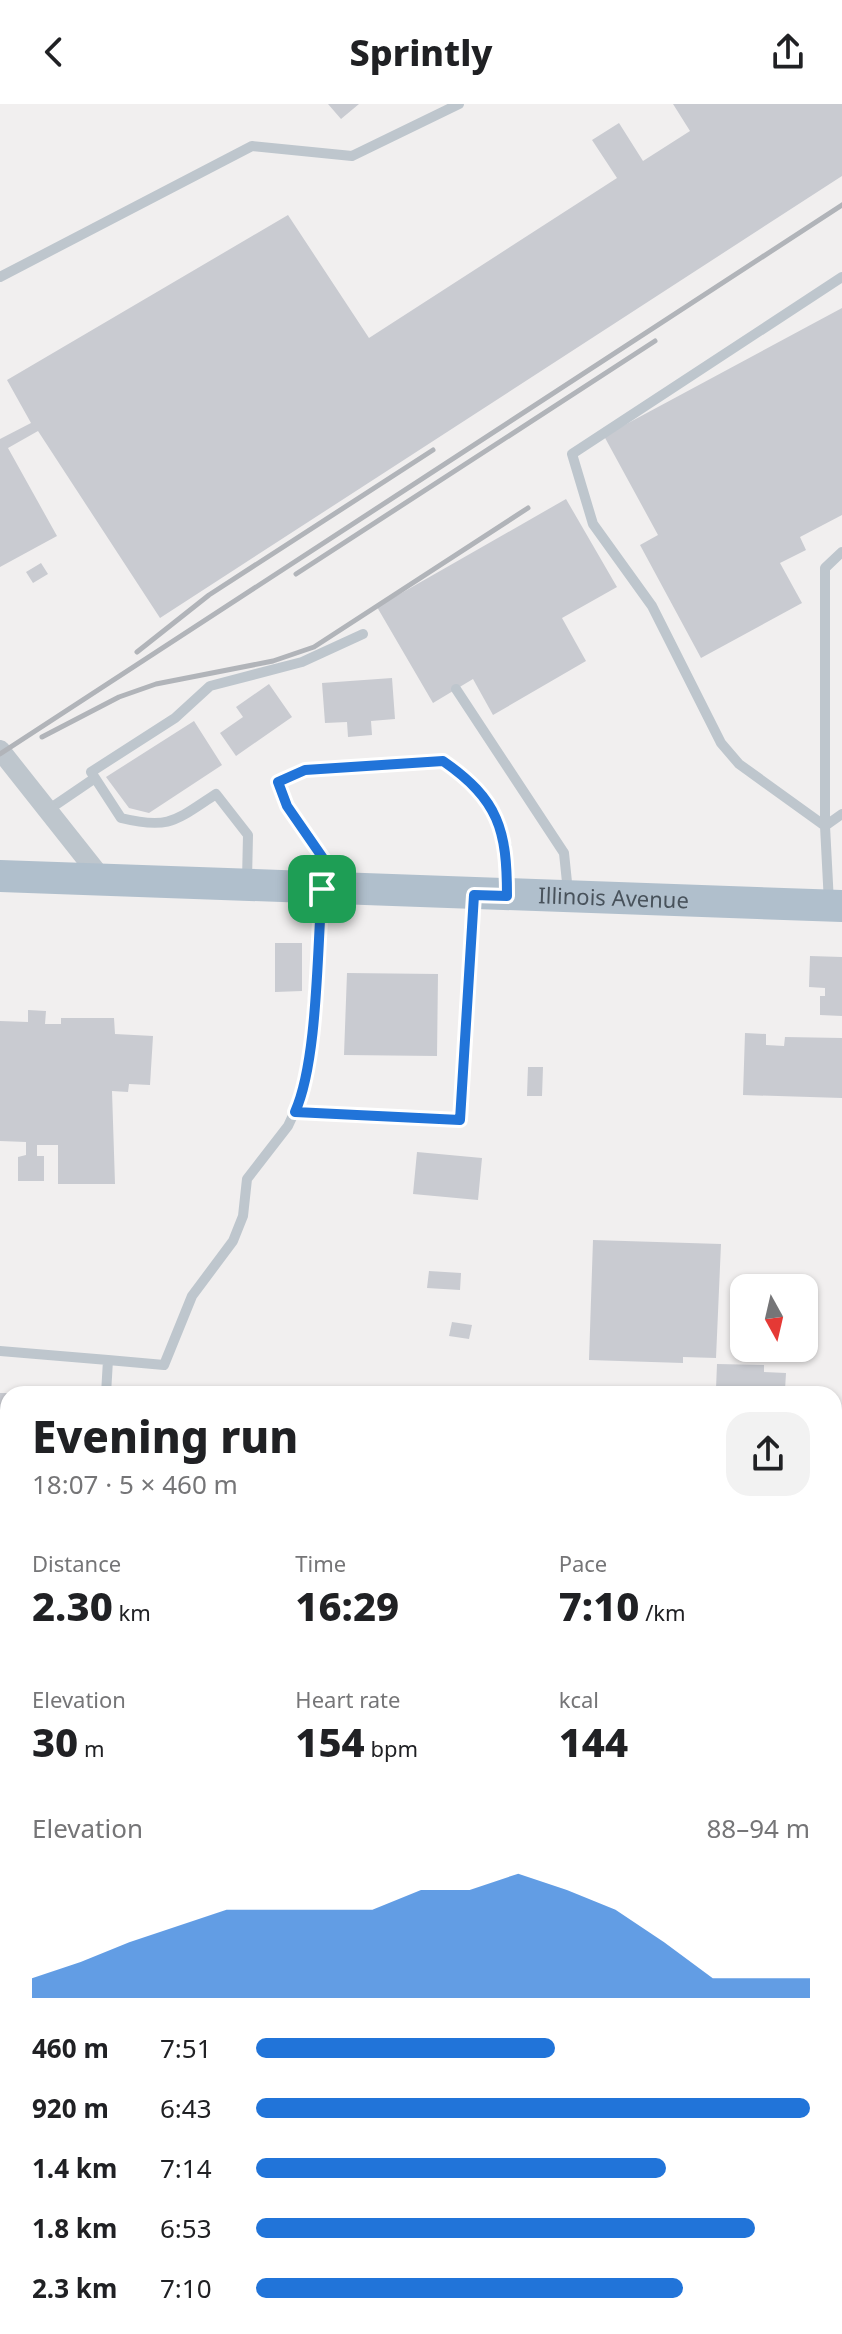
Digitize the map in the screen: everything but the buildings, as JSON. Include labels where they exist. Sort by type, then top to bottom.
[{"type":"main road","name":"Illinois Avenue","points":[[0,876],[836,906]]},
{"type":"street","points":[[0,750],[103,880]]},
{"type":"lane","points":[[0,277],[252,146],[295,153],[352,156],[459,104]]},
{"type":"lane","points":[[825,826],[739,764],[721,743],[652,606],[593,524],[572,454],[842,277]]},
{"type":"lane","points":[[836,906],[825,826],[825,568],[842,552]]},
{"type":"lane","points":[[247,886],[248,835],[216,794],[171,823],[146,824],[121,818],[91,772],[175,718],[210,686],[302,662],[363,634]]},
{"type":"lane","points":[[456,689],[564,853],[569,898]]},
{"type":"lane","points":[[0,1351],[164,1365],[192,1296],[233,1241],[243,1216],[247,1179],[281,1136],[295,1112],[304,1085],[333,890],[287,806],[278,782],[305,770],[443,761],[464,776],[494,811],[507,847],[507,896]]},
{"type":"lane","points":[[48,810],[95,778]]},
{"type":"lane","points":[[825,826],[842,814]]},
{"type":"lane","points":[[295,1112],[460,1120],[474,895]]},
{"type":"lane","points":[[106,1386],[108,1360]]},
{"type":"railway","points":[[0,754],[842,205]]},
{"type":"railway","points":[[296,574],[655,341]]},
{"type":"railway","points":[[137,652],[209,595],[433,450]]},
{"type":"railway","points":[[42,737],[119,697],[156,684],[273,661],[314,647],[528,508]]},
{"type":"route","points":[[443,761],[464,776],[494,811],[507,847],[507,896],[474,895],[460,1120],[295,1112],[301,1098],[309,1053],[322,889],[345,890],[287,806],[278,782],[305,770],[443,761]]}]
